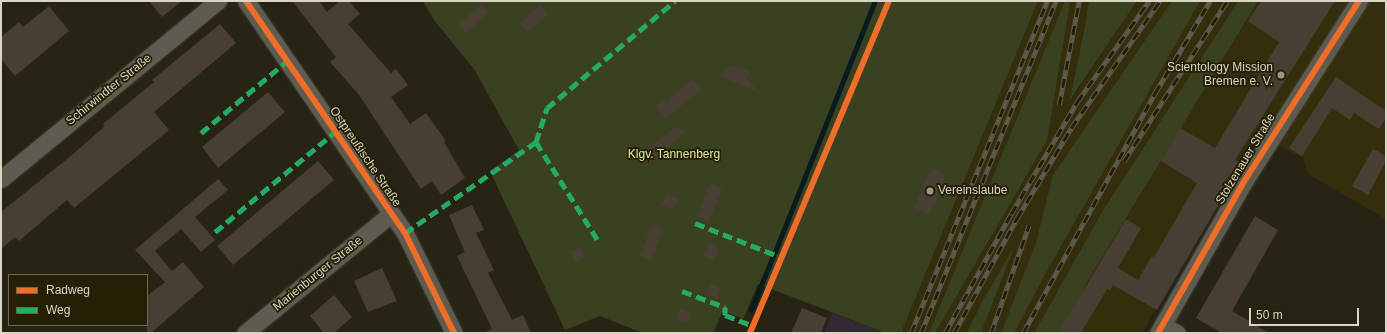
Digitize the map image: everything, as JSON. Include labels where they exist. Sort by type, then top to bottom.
[{"type":"street","name":"Schirwindter Straße","points":[[1,180],[218,1]]},
{"type":"street","name":"Ostpreußische Straße","points":[[246,1],[418,256],[454,333]]},
{"type":"street","name":"Stolzenauer Straße","points":[[1166,330],[1244,180],[1359,1]]},
{"type":"street","name":"Marienburger Straße","points":[[244,333],[391,214]]},
{"type":"shaded area","points":[[1038,1],[1089,1],[1071,100],[1137,1],[1238,1],[1102,212],[1034,333],[901,333]]},
{"type":"shaded area","points":[[1258,1],[1386,1],[1386,219],[1308,174],[1303,158],[1258,134],[1142,333],[1062,333],[1089,279]]},
{"type":"shaded area","points":[[832,313],[881,331],[824,333]]},
{"type":"green space","name":"Klgv. Tannenberg","points":[[423,1],[1038,1],[901,333],[881,333],[881,331],[758,284],[743,319],[723,311],[713,333],[643,333],[600,316],[565,330],[490,171],[519,150],[474,69],[434,20]]},
{"type":"green space","points":[[1065,1],[1070,1],[1047,140],[935,333],[929,333]]},
{"type":"green space","points":[[1089,1],[1137,1],[1070,100],[1085,25]]},
{"type":"green space","points":[[1172,1],[1200,1],[1048,269],[1014,333],[1001,333],[1036,243],[1053,175]]},
{"type":"green space","points":[[1238,1],[1258,1],[1089,279],[1062,333],[1034,333],[1102,212]]},
{"type":"green space","points":[[1014,247],[981,333],[967,333],[983,300]]},
{"type":"building","points":[[149,1],[182,1],[162,17]]},
{"type":"building","points":[[292,1],[319,1],[327,12],[340,1],[349,1],[360,14],[348,24],[391,73],[396,69],[408,85],[391,97],[410,124],[426,113],[446,141],[444,142],[465,178],[441,195],[432,181],[421,189],[359,95],[330,62],[336,57]]},
{"type":"building","points":[[1261,1],[1335,1],[1235,160],[1238,162],[1214,201],[1219,204],[1157,310],[1113,285],[1110,291],[1107,289],[1081,333],[1058,333],[1126,219],[1141,228],[1118,268],[1138,280],[1152,256],[1154,257],[1197,183],[1161,161],[1180,128],[1215,148],[1279,42],[1248,21]]},
{"type":"building","points":[[481,5],[488,13],[466,33],[458,24]]},
{"type":"building","points":[[541,5],[548,15],[527,32],[519,23]]},
{"type":"building","points":[[49,6],[69,31],[15,76],[1,59],[1,37],[19,22],[23,27]]},
{"type":"building","points":[[220,24],[236,43],[154,112],[169,130],[74,208],[67,200],[19,241],[15,237],[1,249],[1,212],[72,155],[105,126],[103,124],[154,82],[152,80]]},
{"type":"building","points":[[733,65],[737,68],[737,66],[750,71],[747,79],[759,92],[719,76]]},
{"type":"building","points":[[1336,77],[1386,111],[1386,118],[1379,129],[1354,113],[1350,120],[1332,108],[1302,156],[1289,148]]},
{"type":"building","points":[[692,80],[701,90],[666,118],[656,106],[665,99],[667,101]]},
{"type":"building","points":[[268,92],[285,112],[218,168],[202,147]]},
{"type":"building","points":[[677,126],[684,133],[646,167],[637,156]]},
{"type":"building","points":[[1373,149],[1386,156],[1386,161],[1368,195],[1352,186]]},
{"type":"building","points":[[318,161],[334,180],[233,265],[217,246]]},
{"type":"building","name":"Vereinslaube","points":[[931,168],[946,175],[930,214],[914,208]]},
{"type":"building","points":[[218,179],[228,190],[195,217],[215,240],[201,252],[181,229],[155,251],[172,271],[183,262],[204,287],[151,333],[147,333],[148,295],[165,282],[135,250]]},
{"type":"building","points":[[710,183],[722,188],[709,222],[697,216]]},
{"type":"building","points":[[666,194],[679,199],[674,210],[661,205]]},
{"type":"building","points":[[472,205],[484,230],[476,233],[494,270],[488,273],[512,320],[523,315],[531,333],[484,333],[492,329],[457,256],[465,252],[449,215]]},
{"type":"building","points":[[1255,216],[1278,230],[1232,311],[1269,333],[1222,333],[1196,318]]},
{"type":"building","points":[[652,224],[664,229],[651,260],[640,256]]},
{"type":"building","points":[[708,244],[718,248],[714,260],[703,256]]},
{"type":"building","points":[[581,246],[586,257],[575,262],[570,252]]},
{"type":"building","points":[[382,268],[397,301],[368,312],[354,281]]},
{"type":"building","points":[[710,283],[721,288],[717,299],[706,294]]},
{"type":"building","points":[[334,295],[352,317],[334,333],[324,333],[310,316]]},
{"type":"building","points":[[680,308],[692,313],[687,324],[675,319]]},
{"type":"building","points":[[802,308],[827,318],[821,333],[791,333]]},
{"type":"waterway","points":[[775,252],[875,1]]},
{"type":"waterway","points":[[751,310],[773,256]]},
{"type":"railway","points":[[911,333],[1047,1]]},
{"type":"railway","points":[[921,333],[1056,1]]},
{"type":"railway","points":[[1059,105],[1079,1]]},
{"type":"railway","points":[[945,333],[1011,214],[1077,102],[1149,1]]},
{"type":"railway","points":[[954,333],[1017,218],[1071,128],[1160,1]]},
{"type":"railway","points":[[1023,333],[1155,93],[1210,1]]},
{"type":"railway","points":[[1124,161],[1227,1]]},
{"type":"railway","points":[[991,333],[1029,225]]},
{"type":"marked path","points":[[405,233],[536,142],[547,108],[675,1]]},
{"type":"marked path","points":[[201,133],[287,61]]},
{"type":"marked path","points":[[215,232],[335,132]]},
{"type":"marked path","points":[[536,142],[599,242]]},
{"type":"marked path","points":[[695,223],[783,258]]},
{"type":"marked path","points":[[682,291],[725,307],[725,315],[754,326]]},
{"type":"cycle path","points":[[246,1],[405,233],[454,333]]},
{"type":"cycle path","points":[[750,333],[889,1]]},
{"type":"cycle path","points":[[1158,333],[1245,180],[1359,1]]},
{"type":"place","name":"Scientology Mission Bremen e. V.","points":[[1281,75]]},
{"type":"place","name":"Vereinslaube","points":[[930,191]]}]
